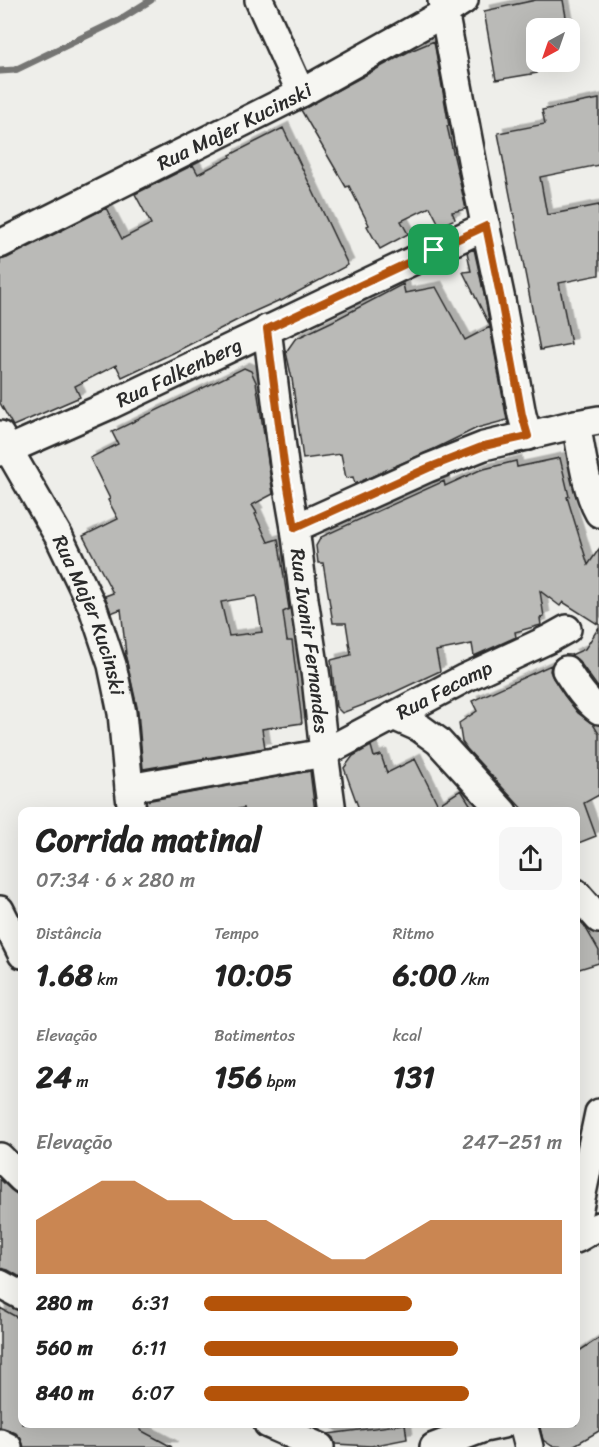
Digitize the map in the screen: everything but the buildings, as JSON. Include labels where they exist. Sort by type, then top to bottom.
[{"type":"street","points":[[259,0],[301,93]]},
{"type":"street","points":[[450,4],[474,171],[528,436]]},
{"type":"street","name":"Rua Majer Kucinski","points":[[0,244],[301,93],[450,4]]},
{"type":"street","name":"Rua Falkenberg","points":[[2,446],[91,414],[486,226]]},
{"type":"street","name":"Rua Ivanir Fernandes","points":[[267,329],[284,464],[316,678],[331,807]]},
{"type":"street","points":[[295,528],[428,468],[484,446],[588,422],[589,489],[599,513]]},
{"type":"street","name":"Rua Majer Kucinski","points":[[2,446],[59,537],[93,608],[112,665],[122,713],[131,800]]},
{"type":"street","name":"Rua Fecamp","points":[[131,800],[324,753],[465,678],[567,629]]},
{"type":"street","points":[[566,670],[573,682],[599,710]]},
{"type":"street","points":[[393,716],[420,728],[438,741],[498,807]]},
{"type":"street","points":[[580,898],[599,919]]},
{"type":"street","points":[[0,910],[18,943]]},
{"type":"street","points":[[580,1203],[599,1113]]},
{"type":"street","points":[[0,1157],[18,1175]]},
{"type":"street","points":[[580,1237],[599,1226]]},
{"type":"street","points":[[0,1284],[18,1294]]},
{"type":"street","points":[[277,1428],[320,1447]]},
{"type":"street","points":[[524,1428],[529,1447]]},
{"type":"street","points":[[434,1447],[493,1433]]},
{"type":"street","points":[[0,1443],[8,1447]]},
{"type":"waterway","points":[[0,71],[15,70],[119,20],[151,0]]},
{"type":"route","points":[[486,226],[528,436],[484,446],[428,468],[295,528],[284,464],[267,329],[434,250],[486,226]]}]
